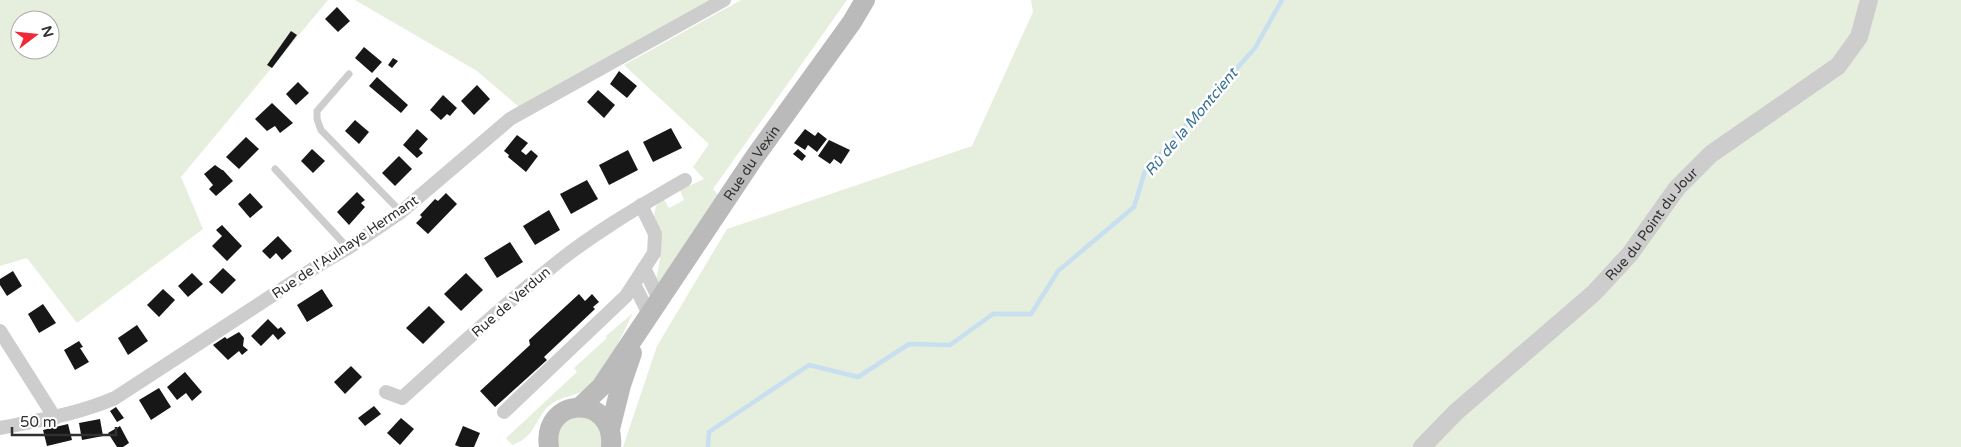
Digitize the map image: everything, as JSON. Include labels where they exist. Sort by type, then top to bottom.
[{"type":"main road","name":"Rue du Vexin","points":[[649,313],[754,158],[852,22],[865,0]]},
{"type":"main road","points":[[580,407],[601,387],[649,313]]},
{"type":"main road","points":[[611,438],[621,386],[649,313]]},
{"type":"main road","points":[[533,447],[549,438],[558,415],[572,408],[580,407],[599,413],[606,420],[611,438]]},
{"type":"street","name":"Rue de l'Aulnaye Hermant","points":[[0,428],[55,418],[90,408],[115,398],[401,212],[510,119],[724,0]]},
{"type":"street","name":"Rue du Point du Jour","points":[[1422,447],[1456,412],[1594,293],[1630,254],[1677,188],[1712,154],[1838,66],[1859,37],[1869,0]]},
{"type":"street","name":"Rue de Verdun","points":[[386,392],[402,398],[548,269],[641,205],[685,180]]},
{"type":"street","points":[[504,412],[626,296],[634,284],[654,253],[655,234],[641,205]]},
{"type":"street","points":[[644,268],[649,313]]},
{"type":"street","points":[[634,284],[649,313]]},
{"type":"street","points":[[0,331],[55,418]]},
{"type":"lane","points":[[349,74],[317,111],[317,120],[321,130],[401,212]]},
{"type":"lane","points":[[275,169],[348,248]]},
{"type":"green space","points":[[0,0],[328,0],[181,177],[203,229],[77,323],[27,258],[0,266]]},
{"type":"green space","points":[[355,0],[717,0],[519,107],[477,71]]},
{"type":"green space","points":[[741,0],[847,0],[713,189],[719,196],[658,284],[656,282],[660,254],[654,217],[655,209],[663,198],[669,208],[684,200],[680,190],[704,179],[693,167],[709,144],[624,65]]},
{"type":"green space","points":[[1031,0],[1961,0],[1961,447],[623,447],[657,346],[727,229],[972,146],[1033,12]]},
{"type":"green space","points":[[633,313],[611,356],[590,386],[549,406],[529,435],[512,445],[506,438],[577,372],[574,368],[607,338],[606,336]]},
{"type":"green space","points":[[577,414],[599,422],[604,447],[558,447],[558,428]]},
{"type":"building","points":[[337,7],[350,21],[338,32],[325,19]]},
{"type":"building","points":[[291,31],[297,35],[272,68],[267,65]]},
{"type":"building","points":[[364,47],[382,62],[372,73],[355,58]]},
{"type":"building","points":[[393,58],[398,61],[392,68],[388,65]]},
{"type":"building","points":[[619,71],[637,86],[627,98],[610,84]]},
{"type":"building","points":[[377,77],[408,105],[401,113],[369,86]]},
{"type":"building","points":[[298,82],[309,93],[296,105],[286,94]]},
{"type":"building","points":[[477,85],[490,99],[474,115],[461,101]]},
{"type":"building","points":[[598,90],[615,105],[604,118],[587,102]]},
{"type":"building","points":[[443,95],[457,108],[450,116],[447,114],[441,120],[430,110]]},
{"type":"building","points":[[272,103],[293,123],[280,133],[275,126],[267,131],[255,119]]},
{"type":"building","points":[[355,120],[369,132],[359,144],[345,131]]},
{"type":"building","points":[[671,128],[682,148],[653,162],[643,142]]},
{"type":"building","points":[[417,129],[428,139],[419,149],[423,153],[417,158],[403,145]]},
{"type":"building","points":[[805,129],[815,136],[818,132],[827,139],[817,152],[808,145],[805,150],[794,143]]},
{"type":"building","points":[[517,135],[528,143],[521,151],[526,155],[531,150],[538,156],[526,172],[508,157],[509,155],[504,151]]},
{"type":"building","points":[[246,137],[259,149],[239,169],[226,157]]},
{"type":"building","points":[[829,140],[850,150],[841,164],[834,159],[830,164],[818,156]]},
{"type":"building","points":[[312,149],[325,161],[313,173],[301,161]]},
{"type":"building","points":[[798,149],[806,156],[802,161],[793,154]]},
{"type":"building","points":[[628,150],[638,170],[609,185],[599,165]]},
{"type":"building","points":[[399,156],[412,169],[395,186],[382,173]]},
{"type":"building","points":[[215,165],[223,170],[233,181],[216,196],[209,189],[213,185],[204,174]]},
{"type":"building","points":[[587,180],[598,199],[571,214],[560,194]]},
{"type":"building","points":[[357,192],[365,200],[361,203],[365,207],[349,225],[337,212]]},
{"type":"building","points":[[250,193],[263,207],[250,218],[238,204]]},
{"type":"building","points":[[446,193],[457,204],[428,234],[416,223],[422,217],[420,215],[435,199],[438,201]]},
{"type":"building","points":[[549,210],[560,230],[535,245],[523,226]]},
{"type":"building","points":[[222,225],[242,246],[227,261],[212,246],[222,236],[216,230]]},
{"type":"building","points":[[278,236],[292,251],[282,260],[276,253],[270,259],[262,251]]},
{"type":"building","points":[[510,242],[523,262],[497,278],[484,258]]},
{"type":"building","points":[[223,268],[236,280],[222,294],[209,282]]},
{"type":"building","points":[[13,271],[22,286],[7,296],[0,285],[0,279]]},
{"type":"building","points":[[192,273],[203,284],[188,297],[178,286]]},
{"type":"building","points":[[466,273],[483,290],[461,311],[444,294]]},
{"type":"building","points":[[163,289],[175,300],[159,317],[147,305]]},
{"type":"building","points":[[322,289],[333,306],[307,322],[297,305]]},
{"type":"building","points":[[579,294],[585,301],[592,294],[599,302],[593,307],[595,309],[544,357],[547,360],[495,407],[480,391],[530,345],[529,340]]},
{"type":"building","points":[[43,304],[56,323],[39,333],[28,314]]},
{"type":"building","points":[[429,306],[445,322],[423,344],[406,328]]},
{"type":"building","points":[[268,319],[278,329],[281,327],[286,333],[278,340],[273,334],[261,346],[251,336]]},
{"type":"building","points":[[137,325],[148,341],[128,355],[118,338]]},
{"type":"building","points":[[239,332],[244,338],[243,346],[248,350],[242,355],[239,351],[228,360],[213,345],[225,337],[227,339]]},
{"type":"building","points":[[79,341],[83,347],[80,348],[89,362],[75,370],[64,350]]},
{"type":"building","points":[[351,366],[362,377],[345,394],[334,382]]},
{"type":"building","points":[[185,372],[202,392],[192,401],[186,393],[177,400],[167,387]]},
{"type":"building","points":[[159,388],[171,407],[151,420],[139,400]]},
{"type":"building","points":[[374,406],[381,414],[365,426],[358,418]]},
{"type":"building","points":[[116,407],[124,418],[117,422],[110,411]]},
{"type":"building","points":[[401,418],[414,429],[400,445],[387,433]]},
{"type":"building","points":[[100,419],[103,436],[82,440],[79,423]]},
{"type":"building","points":[[68,424],[72,440],[47,446],[43,430]]},
{"type":"building","points":[[120,426],[129,443],[123,447],[117,447],[108,433]]},
{"type":"building","points":[[463,426],[480,433],[474,447],[455,445]]},
{"type":"waterway","name":"Rû de la Montcient","points":[[708,447],[709,432],[809,365],[858,377],[909,344],[950,345],[993,314],[1031,314],[1058,271],[1134,207],[1145,171],[1255,48],[1282,0]]}]
